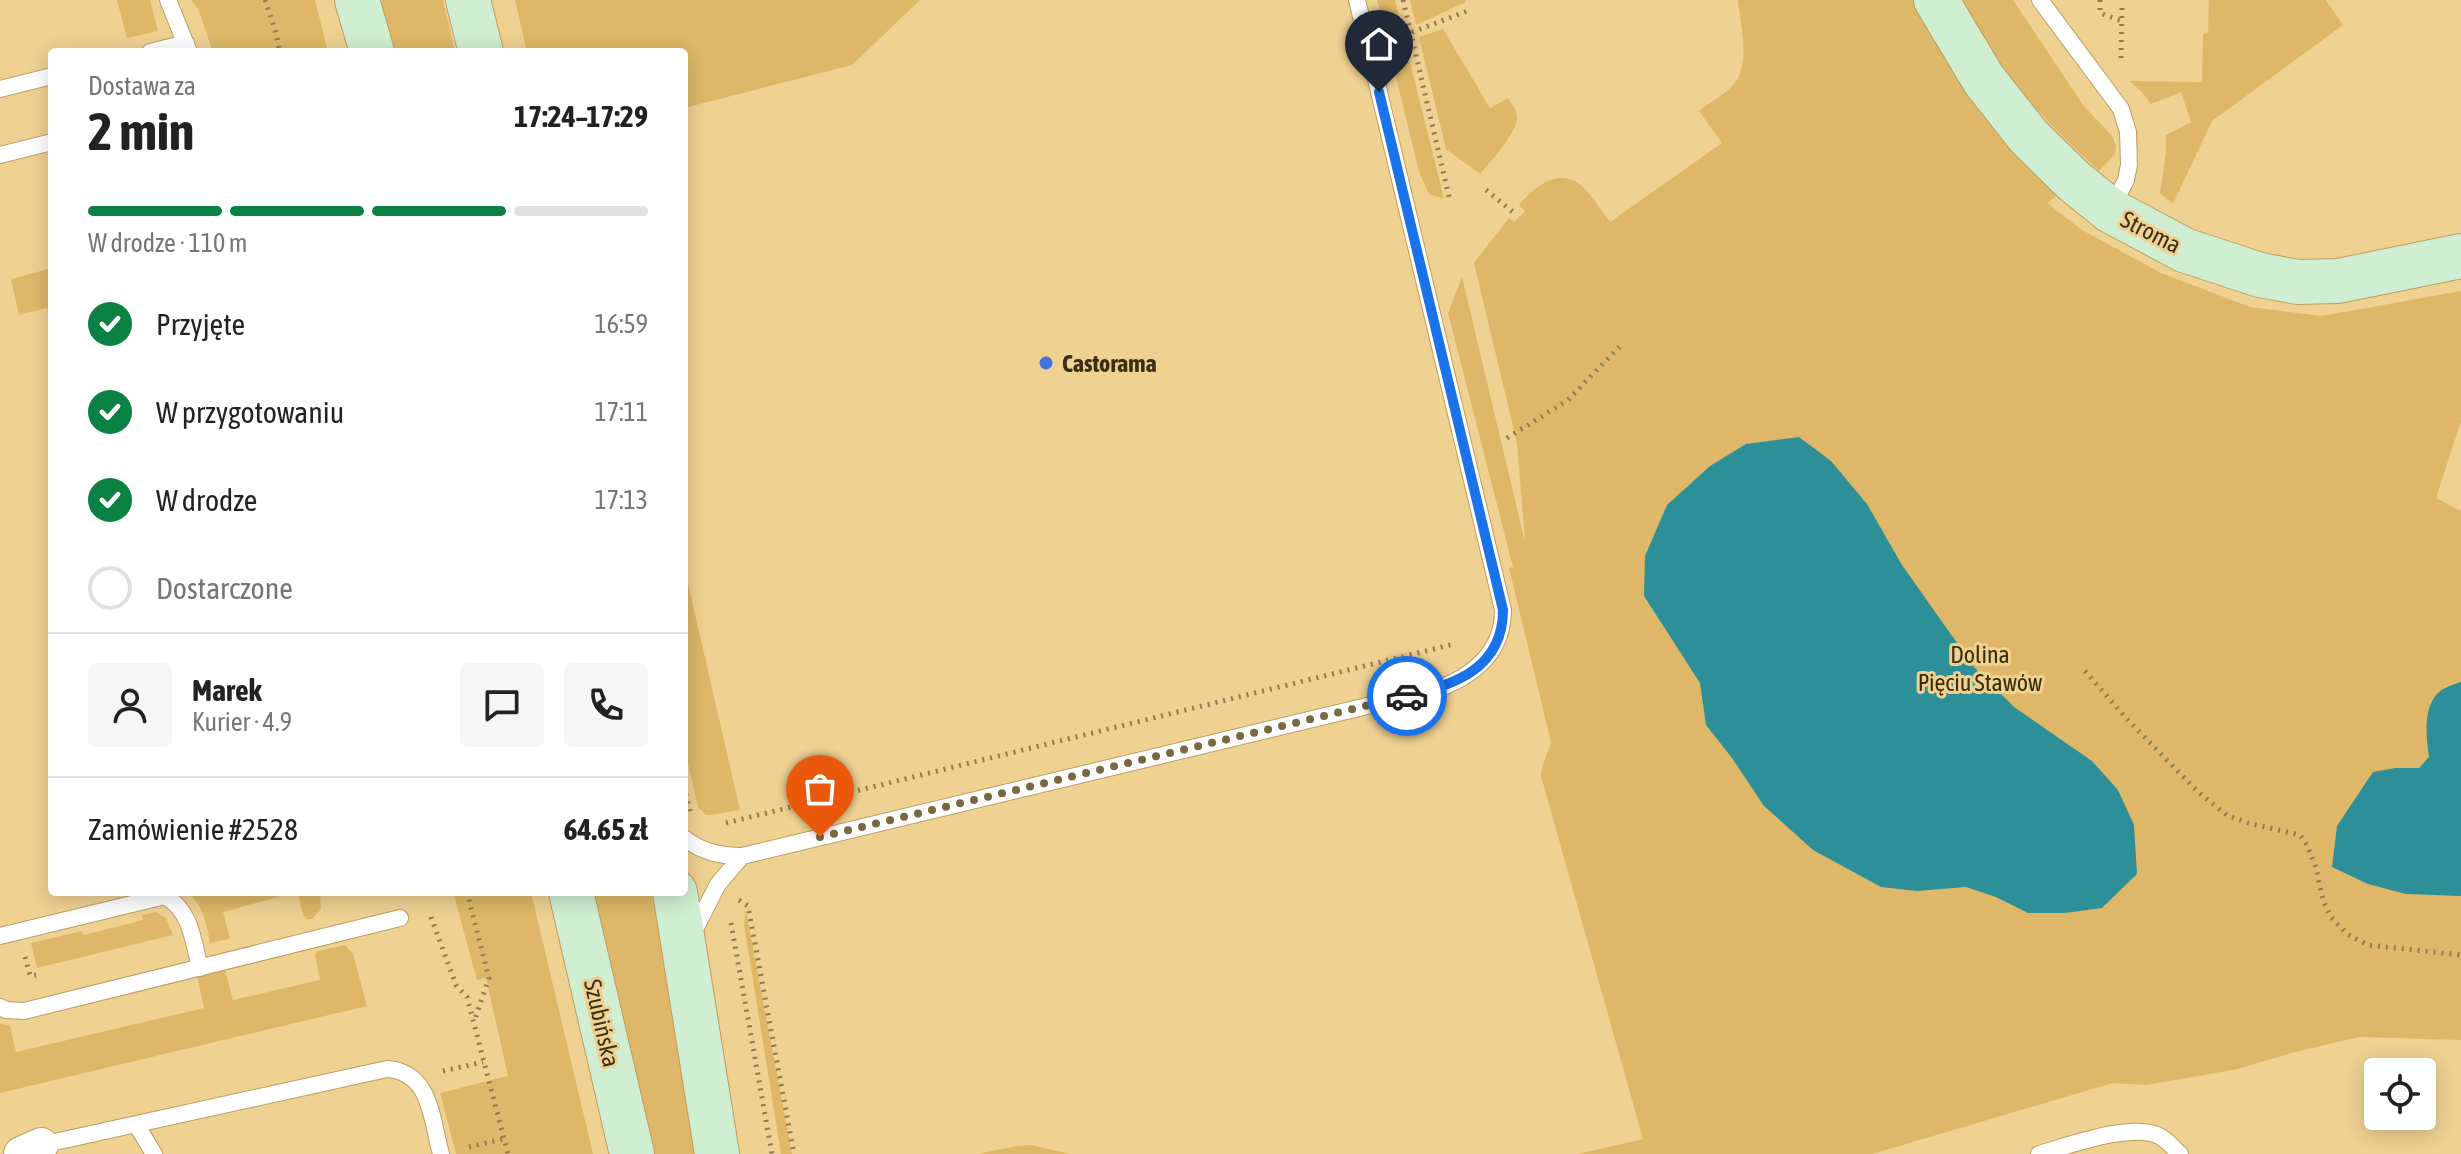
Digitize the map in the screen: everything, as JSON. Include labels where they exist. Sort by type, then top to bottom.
[{"type":"main road","points":[[357,0],[371,48]]},
{"type":"main road","points":[[468,0],[480,48]]},
{"type":"main road","name":"Stroma","points":[[1936,0],[1984,80],[2029,137],[2075,182],[2111,211],[2184,250],[2260,275],[2298,282],[2338,281],[2461,256]]},
{"type":"main road","name":"Szubińska","points":[[572,896],[632,1154]]},
{"type":"main road","points":[[676,896],[717,1154]]},
{"type":"lane","points":[[168,0],[188,48]]},
{"type":"lane","points":[[688,841],[703,850],[725,856],[742,856],[1438,689],[1460,681],[1488,655],[1498,642],[1503,625],[1499,595],[1357,0]]},
{"type":"lane","points":[[2040,0],[2121,109],[2128,132],[2129,165],[2126,180],[2111,211]]},
{"type":"lane","points":[[0,89],[48,77]]},
{"type":"lane","points":[[0,155],[48,143]]},
{"type":"lane","points":[[684,950],[718,884],[742,856]]},
{"type":"lane","points":[[0,936],[165,896],[177,903],[186,917],[200,968]]},
{"type":"lane","points":[[0,1007],[24,1011],[400,918]]},
{"type":"lane","points":[[31,1149],[387,1069],[403,1070],[423,1088],[441,1154]]},
{"type":"lane","points":[[136,1124],[154,1154]]},
{"type":"lane","points":[[2039,1154],[2106,1135],[2141,1133],[2160,1136],[2180,1154]]},
{"type":"path","points":[[265,0],[279,48]]},
{"type":"path","points":[[1403,0],[1450,201]]},
{"type":"path","points":[[2100,0],[2100,13],[2121,21]]},
{"type":"path","points":[[1403,36],[1470,10]]},
{"type":"path","points":[[1486,190],[1513,212]]},
{"type":"path","points":[[1507,438],[1568,400],[1623,343]]},
{"type":"path","points":[[688,805],[694,819],[702,825],[717,825],[1455,644]]},
{"type":"path","points":[[2085,671],[2198,792],[2227,815],[2300,835],[2316,868],[2330,916],[2347,934],[2368,945],[2461,955]]},
{"type":"path","points":[[717,825],[725,856]]},
{"type":"path","points":[[732,908],[732,895],[748,906],[794,1154]]},
{"type":"path","points":[[468,896],[489,978],[474,1023]]},
{"type":"path","points":[[400,918],[429,910],[456,985],[467,997],[508,1154]]},
{"type":"path","points":[[731,922],[772,1154]]},
{"type":"path","points":[[19,932],[30,976],[45,973]]},
{"type":"path","points":[[414,1078],[483,1062]]},
{"type":"green space","points":[[117,0],[150,0],[158,31],[127,38]]},
{"type":"green space","points":[[191,0],[315,0],[327,48],[212,48],[198,9]]},
{"type":"green space","points":[[377,0],[443,0],[454,48],[389,48]]},
{"type":"green space","points":[[515,0],[920,0],[852,65],[688,107],[688,48],[526,48]]},
{"type":"green space","points":[[1377,0],[1395,0],[1402,28],[1385,34]]},
{"type":"green space","points":[[1410,0],[1465,0],[1466,2],[1416,25]]},
{"type":"green space","name":"Dolina Pięciu Stawów","points":[[1738,0],[1936,0],[2075,182],[2047,203],[2082,230],[2161,273],[2250,307],[2322,316],[2461,291],[2461,421],[2436,498],[2461,511],[2461,1040],[2359,1037],[2238,1069],[2146,1085],[2113,1083],[1872,1154],[1578,1154],[1643,1139],[1541,776],[1551,742],[1509,568],[1513,567],[1448,313],[1462,277],[1525,542],[1517,443],[1474,263],[1509,218],[1514,222],[1525,211],[1519,205],[1525,198],[1548,181],[1565,178],[1574,181],[1587,191],[1610,222],[1722,143],[1699,111],[1732,87],[1740,74],[1744,53]]},
{"type":"green space","points":[[1962,0],[2013,0],[2083,105],[2112,136],[2116,145],[2115,154],[2099,171],[2022,92],[1990,50]]},
{"type":"green space","points":[[2209,0],[2326,0],[2343,25],[2212,121],[2173,204],[2160,193],[2166,135],[2191,122],[2181,92],[2151,104],[2129,81],[2202,82],[2203,34],[2208,33]]},
{"type":"green space","points":[[1443,29],[1490,108],[1508,98],[1516,113],[1514,129],[1480,174],[1446,149],[1419,37]]},
{"type":"green space","points":[[1405,42],[1444,199],[1429,194],[1419,172],[1389,48]]},
{"type":"green space","points":[[48,269],[48,312],[47,308],[19,315],[11,279]]},
{"type":"green space","points":[[688,583],[740,810],[706,815],[698,807],[688,763]]},
{"type":"green space","points":[[281,896],[223,912],[230,939],[210,943],[201,909],[192,897]]},
{"type":"green space","points":[[299,896],[320,896],[321,909],[312,919],[303,915]]},
{"type":"green space","points":[[454,896],[532,896],[593,1154],[456,1154],[440,1093],[508,1076],[486,978],[477,980]]},
{"type":"green space","points":[[595,896],[652,896],[695,1154],[655,1154]]},
{"type":"green space","points":[[746,911],[792,1154],[781,1154],[744,924]]},
{"type":"green space","points":[[156,912],[166,918],[173,935],[37,968],[31,943],[82,931],[84,935],[143,920],[142,915]]},
{"type":"green space","points":[[345,945],[353,954],[367,1006],[0,1093],[0,1024],[10,1026],[16,1052],[204,1008],[197,976],[225,970],[233,1000],[320,980],[315,954]]},
{"type":"green space","points":[[1031,1145],[1070,1154],[978,1154],[1016,1146]]},
{"type":"water","points":[[1799,437],[1831,461],[1867,504],[1902,565],[1974,667],[2014,707],[2092,761],[2118,790],[2134,825],[2137,874],[2102,908],[2065,913],[2028,913],[1966,887],[1917,891],[1881,887],[1813,850],[1764,806],[1706,725],[1700,683],[1644,596],[1645,556],[1667,505],[1710,466],[1746,444]]},
{"type":"water","points":[[2461,682],[2461,896],[2406,894],[2368,884],[2332,867],[2337,826],[2373,772],[2419,768],[2429,757],[2427,720],[2432,702],[2443,689]]},
{"type":"way so far","points":[[820,837],[1407,696]]},
{"type":"place","name":"Castorama","points":[[1046,363]]},
{"type":"route","points":[[1379,92],[1503,610],[1498,642],[1476,668],[1460,681],[1407,696]]}]
